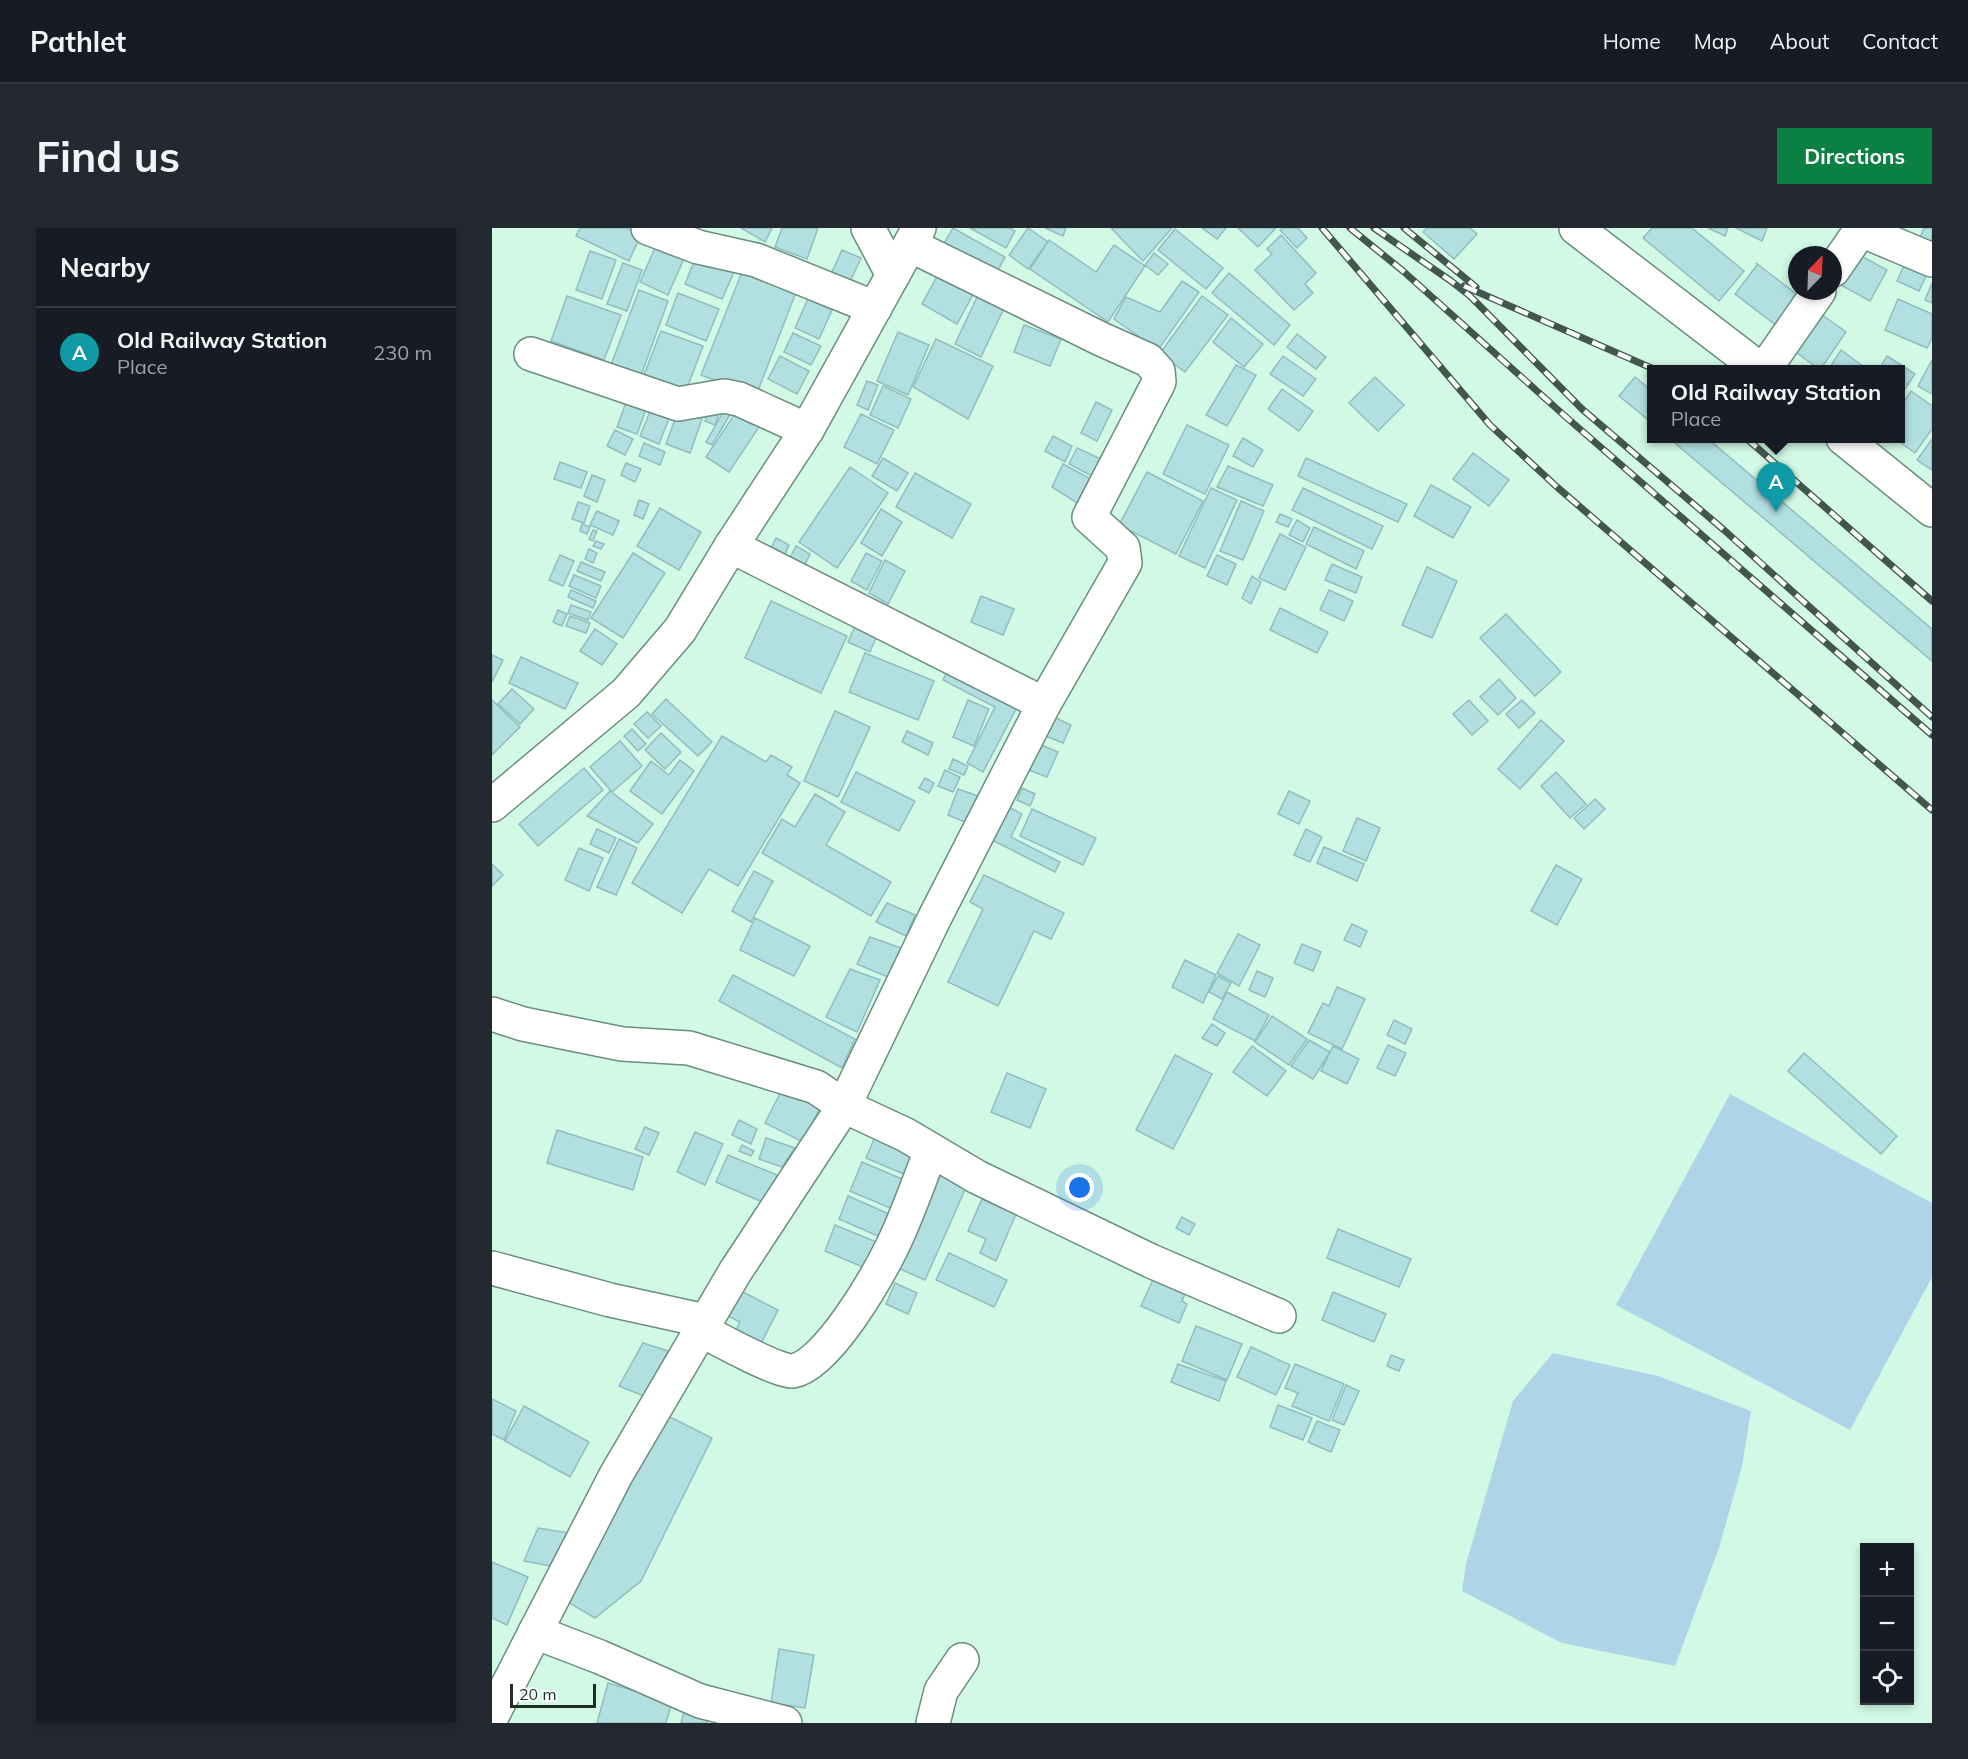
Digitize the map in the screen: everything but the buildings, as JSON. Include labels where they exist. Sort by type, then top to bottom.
[{"type":"main road","points":[[648,228],[698,247],[756,260],[875,308]]},
{"type":"main road","points":[[868,228],[893,275]]},
{"type":"main road","points":[[1576,228],[1632,273],[1758,365]]},
{"type":"main road","points":[[1842,257],[1861,229],[1932,260]]},
{"type":"main road","points":[[492,805],[626,693],[680,630],[731,546],[807,430],[914,236],[1101,339],[1148,360],[1158,371],[1160,382],[1089,517],[1123,548],[1125,563],[1044,704],[934,919],[844,1106],[735,1272],[616,1475],[492,1716]]},
{"type":"main road","points":[[1766,365],[1813,300]]},
{"type":"main road","points":[[531,354],[678,404],[724,396],[739,399],[807,430]]},
{"type":"main road","points":[[1849,443],[1932,510]]},
{"type":"main road","points":[[731,546],[1044,704]]},
{"type":"main road","points":[[492,1014],[523,1024],[622,1044],[689,1048],[816,1087],[844,1106],[906,1135],[976,1177],[1151,1260],[1279,1316]]},
{"type":"main road","points":[[492,1268],[704,1326],[774,1366],[791,1372],[809,1365],[825,1350],[856,1309],[892,1249],[931,1150]]},
{"type":"main road","points":[[535,1632],[600,1657],[700,1701],[785,1723]]},
{"type":"main road","points":[[933,1723],[941,1691],[962,1660]]},
{"type":"water","points":[[1730,1094],[1932,1203],[1932,1277],[1850,1430],[1616,1305]]},
{"type":"water","points":[[1553,1353],[1658,1376],[1751,1411],[1742,1466],[1719,1548],[1675,1666],[1562,1643],[1462,1591],[1466,1564],[1513,1401]]},
{"type":"railway","points":[[1322,228],[1490,425],[1557,487],[1932,810]]},
{"type":"railway","points":[[1350,228],[1403,271],[1566,417],[1932,735]]},
{"type":"railway","points":[[1374,228],[1470,296],[1582,409],[1724,530],[1932,717]]},
{"type":"railway","points":[[1404,228],[1476,287]]},
{"type":"railway","points":[[1464,286],[1647,366]]},
{"type":"railway","points":[[1752,443],[1932,601]]},
{"type":"place","name":"Old Railway Station","points":[[1776,512]]}]
